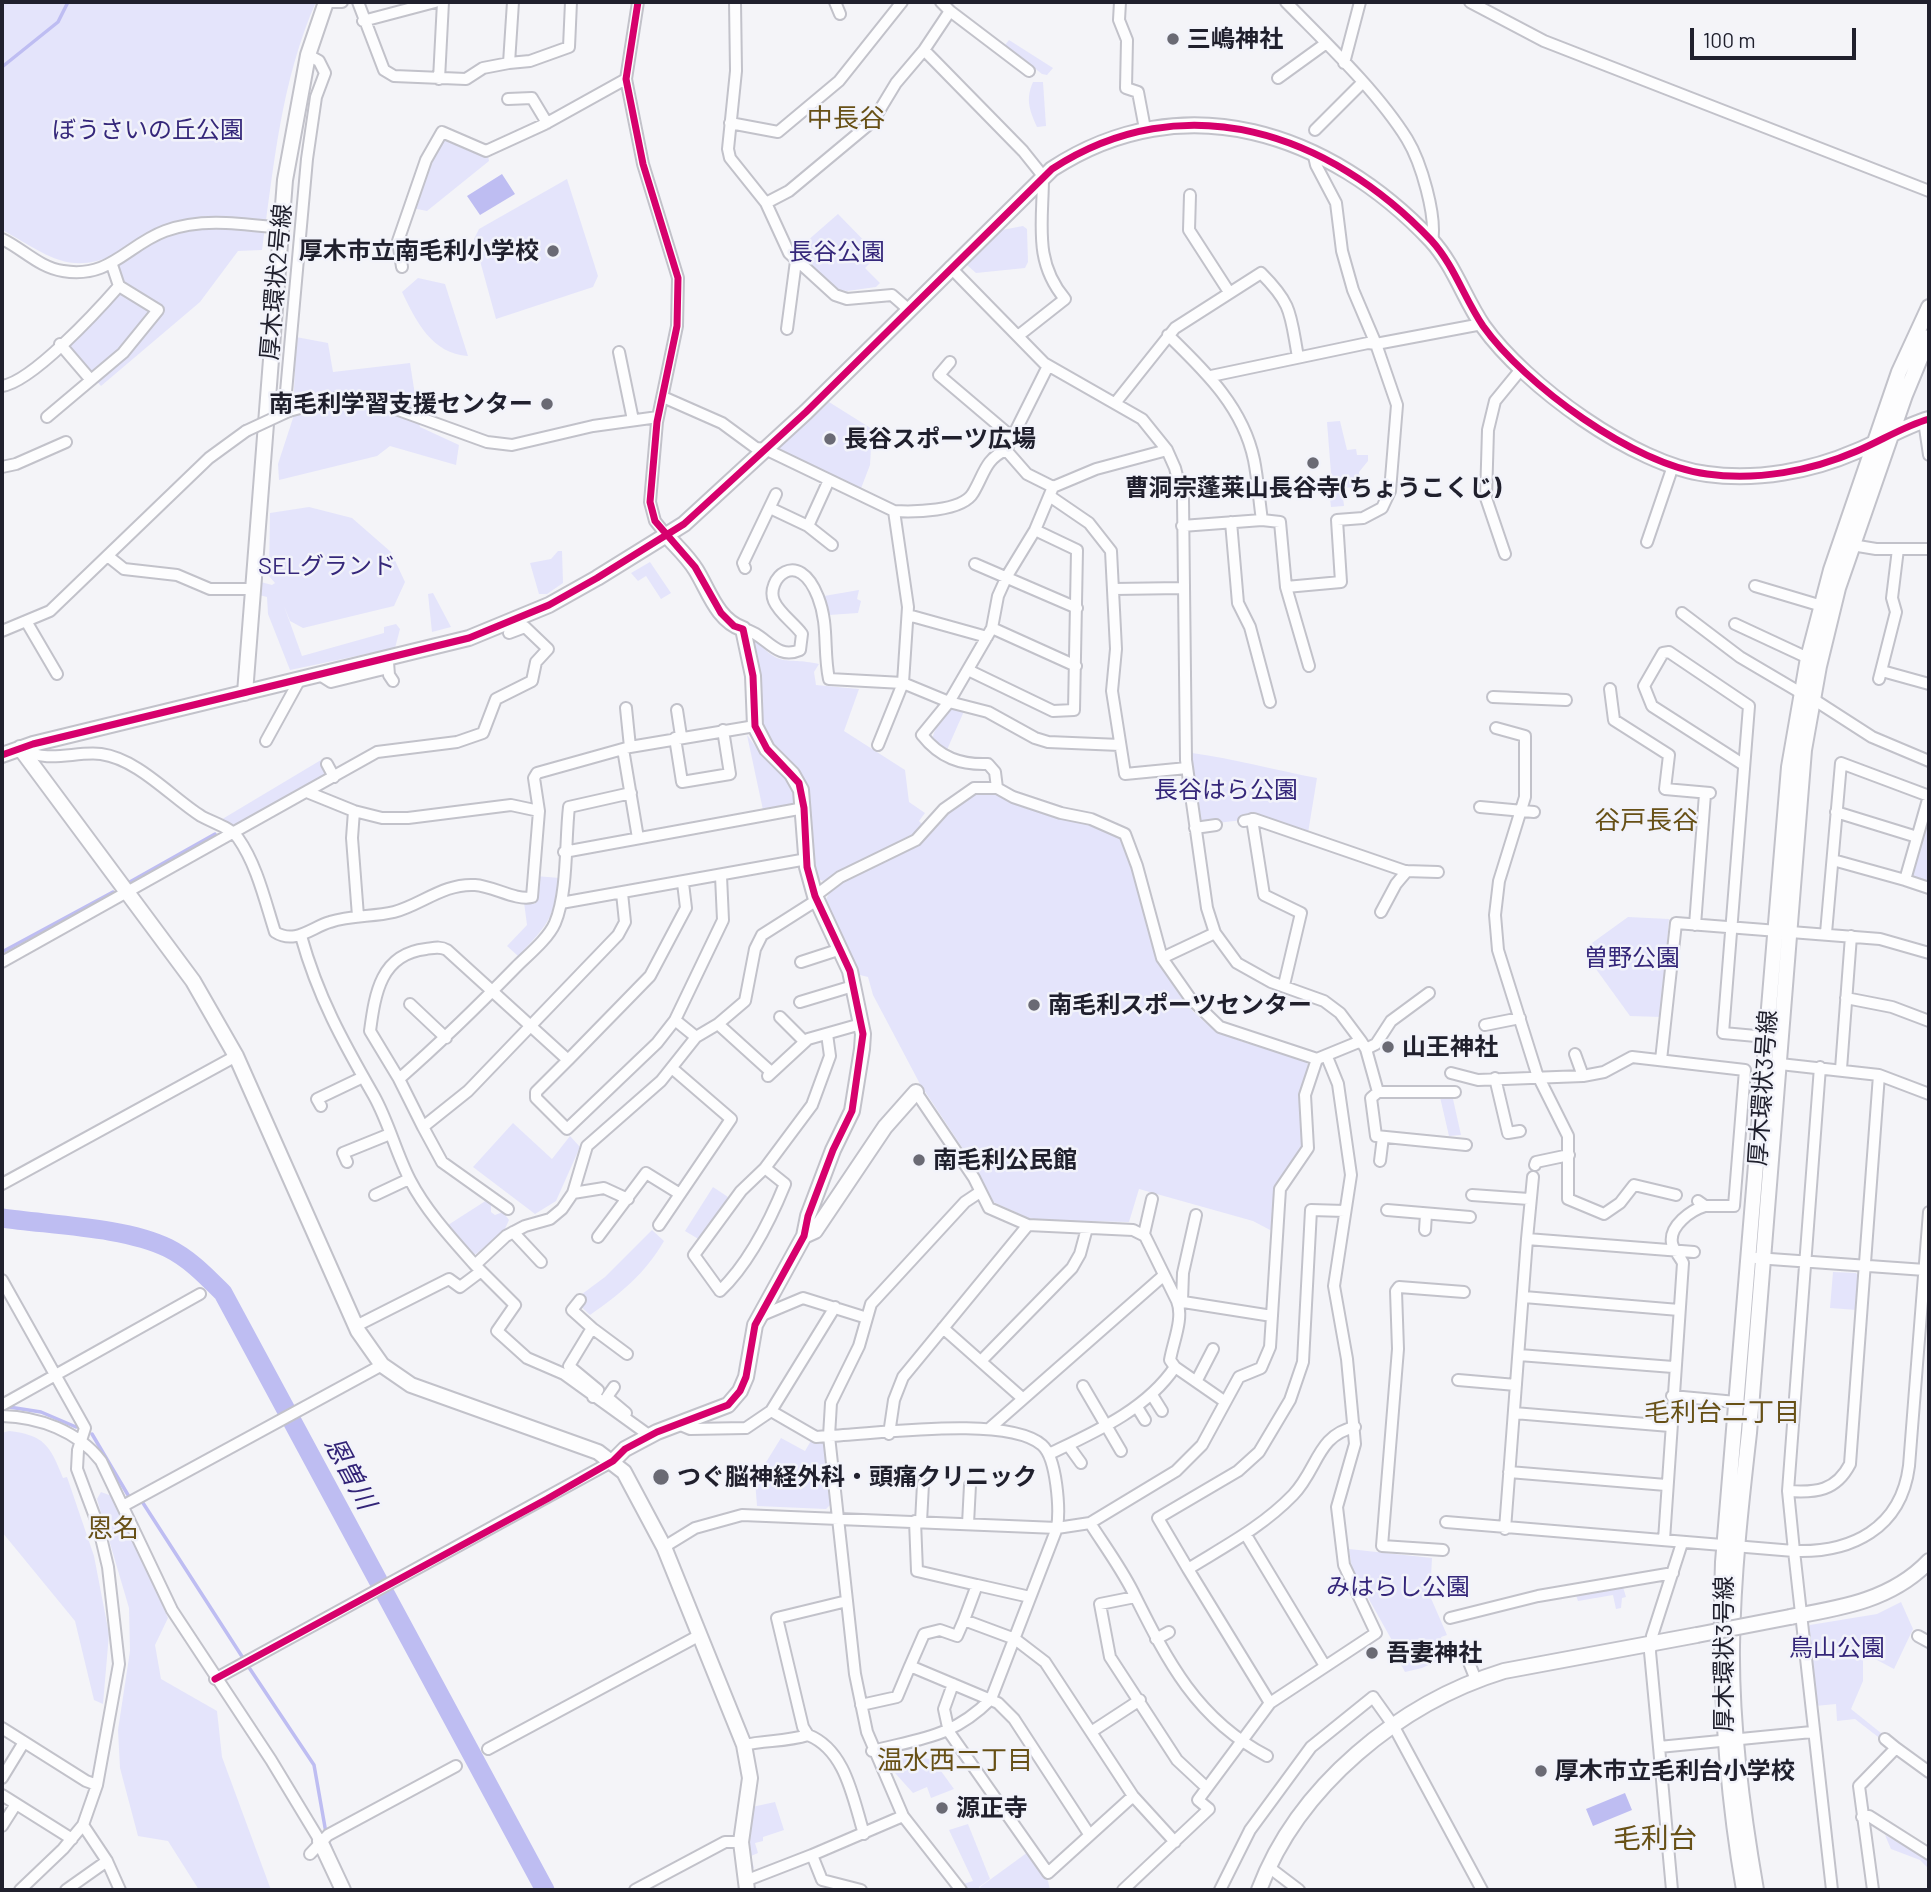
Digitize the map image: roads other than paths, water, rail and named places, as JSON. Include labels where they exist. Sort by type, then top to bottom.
[{"type":"street","name":"厚木環状2号線","points":[[244,693],[289,145],[308,55],[326,2]]},
{"type":"street","points":[[332,2],[342,2]]},
{"type":"street","points":[[358,2],[363,21],[384,70],[394,76],[439,79],[466,79],[483,68],[530,61],[569,47],[571,2]]},
{"type":"street","points":[[363,21],[435,2]]},
{"type":"street","points":[[439,79],[443,2]]},
{"type":"street","points":[[509,63],[513,2]]},
{"type":"street","points":[[638,2],[626,79],[643,164],[678,278],[677,326],[658,417],[650,502],[655,521],[695,567],[721,614],[734,626],[755,631],[778,652],[790,654],[800,650],[802,634],[772,596],[778,578],[788,570],[798,569],[808,575],[824,614],[829,678],[903,683],[949,702],[988,712],[1048,743],[1120,745]]},
{"type":"street","points":[[735,2],[736,71],[730,123],[730,158],[766,203],[789,253],[835,295],[847,299],[892,295],[908,309]]},
{"type":"street","points":[[730,123],[778,132],[797,111],[843,84],[871,31],[902,2]]},
{"type":"street","points":[[941,2],[950,12],[1029,71]]},
{"type":"street","points":[[1120,2],[1119,20],[1127,40],[1126,88],[1138,92],[1145,129]]},
{"type":"street","points":[[1286,2],[1362,83],[1408,140],[1436,223],[1432,242]]},
{"type":"street","points":[[1344,64],[1360,2]]},
{"type":"street","points":[[1470,2],[1544,41],[1929,191]]},
{"type":"street","points":[[766,203],[789,191],[873,121],[896,83],[924,50],[950,12]]},
{"type":"street","points":[[1278,78],[1325,44]]},
{"type":"street","points":[[924,50],[996,122],[1044,176],[1043,260],[1051,282],[1065,299],[1018,336]]},
{"type":"street","points":[[289,411],[286,392],[303,198],[316,96],[326,73],[319,61],[308,55]]},
{"type":"street","points":[[402,267],[398,241],[438,136],[442,132],[486,151],[547,123],[626,79]]},
{"type":"street","points":[[1315,130],[1362,83]]},
{"type":"street","points":[[508,99],[532,98],[547,123]]},
{"type":"street","points":[[2,755],[20,748],[300,679],[388,663],[508,623],[587,584],[667,536],[765,449],[1044,176],[1060,163],[1101,142],[1145,129],[1197,125],[1228,126],[1277,138],[1312,152],[1384,196],[1432,242],[1450,265],[1482,324],[1499,348],[1612,439],[1673,467],[1715,475],[1779,474],[1846,456],[1926,420],[1929,455]]},
{"type":"street","points":[[1286,587],[1340,582],[1338,520],[1363,518],[1382,508],[1390,491],[1397,405],[1353,289],[1342,251],[1336,203],[1315,165],[1312,152]]},
{"type":"street","points":[[1193,202],[1189,230],[1229,292]]},
{"type":"street","points":[[2,239],[33,259],[61,271],[91,271],[111,265],[162,232],[190,223],[244,224],[281,229]]},
{"type":"street","points":[[788,321],[790,275],[796,261]]},
{"type":"street","points":[[47,417],[123,353],[158,310],[119,286],[111,265]]},
{"type":"street","points":[[950,267],[1048,366],[1142,419],[1167,450],[1179,482],[1182,526],[1187,768],[1207,908],[1215,933],[1237,962],[1250,972],[1324,1002],[1340,1013],[1364,1045],[1378,1093]]},
{"type":"street","points":[[1116,402],[1168,335],[1261,273],[1283,295],[1288,305],[1298,357]]},
{"type":"street","points":[[2,386],[10,385],[27,374],[89,320],[119,286]]},
{"type":"street","name":"厚木環状3号線","points":[[1807,696],[1808,658],[1831,570],[1899,372],[1929,307]]},
{"type":"street","points":[[1210,376],[1298,357],[1482,324]]},
{"type":"street","points":[[1168,335],[1210,376],[1230,402],[1254,458],[1262,520]]},
{"type":"street","name":"厚木環状3号線","points":[[1756,1890],[1730,1739],[1720,1652],[1771,1063],[1781,931],[1788,767],[1838,587],[1891,435],[1929,337]]},
{"type":"street","points":[[60,344],[90,379]]},
{"type":"street","points":[[619,352],[633,420]]},
{"type":"street","points":[[950,362],[939,375],[970,398],[1012,437]]},
{"type":"street","points":[[663,397],[722,424],[756,448],[765,449],[894,511],[927,512],[972,496],[993,455],[1006,450],[1048,366]]},
{"type":"street","points":[[1505,554],[1486,498],[1488,430],[1495,401],[1522,368]]},
{"type":"street","points":[[2,631],[50,611],[209,458],[246,431],[289,411],[337,398],[368,399],[487,442],[512,445],[658,417]]},
{"type":"street","points":[[2,467],[16,464],[66,442]]},
{"type":"street","points":[[1006,450],[1027,474],[1089,523],[1111,551],[1116,649],[1112,691],[1127,776],[1187,768]]},
{"type":"street","points":[[997,788],[995,772],[988,764],[961,765],[921,737],[949,702],[990,632],[998,596],[1035,530],[1052,492],[1096,469],[1167,450]]},
{"type":"street","points":[[1647,542],[1673,467]]},
{"type":"street","points":[[808,526],[829,480]]},
{"type":"street","points":[[745,568],[743,564],[776,494]]},
{"type":"street","points":[[770,508],[808,526],[832,545]]},
{"type":"street","points":[[878,745],[903,683],[908,615],[894,511]]},
{"type":"street","points":[[1182,526],[1262,520],[1280,522],[1286,587],[1310,660]]},
{"type":"street","points":[[1231,522],[1238,604],[1261,652],[1272,697]]},
{"type":"street","points":[[968,670],[1052,711],[1074,710],[1077,550],[1035,530]]},
{"type":"street","points":[[1852,545],[1898,549],[1929,548]]},
{"type":"street","points":[[1898,549],[1892,598],[1899,609],[1880,675],[1929,684]]},
{"type":"street","points":[[109,557],[124,569],[177,575],[210,589],[253,589]]},
{"type":"street","points":[[975,564],[1077,608]]},
{"type":"street","points":[[1755,586],[1822,606]]},
{"type":"street","points":[[1114,589],[1182,588]]},
{"type":"street","points":[[1682,613],[1748,663],[1872,737],[1929,761]]},
{"type":"street","points":[[908,615],[990,632],[1076,666]]},
{"type":"street","points":[[26,621],[57,674]]},
{"type":"street","points":[[1735,624],[1755,629],[1808,658]]},
{"type":"street","points":[[2,962],[235,834],[377,752],[457,742],[483,733],[496,699],[532,681],[536,662],[548,649],[525,627],[509,633]]},
{"type":"street","points":[[215,1679],[613,1461],[625,1449],[678,1423],[728,1405],[740,1391],[760,1316],[804,1236],[808,1216],[833,1150],[852,1111],[862,1049],[853,986],[841,949],[816,898],[807,859],[804,808],[799,783],[767,749],[755,726],[753,676],[743,629]]},
{"type":"street","points":[[1744,765],[1652,706],[1644,686],[1663,653],[1669,652],[1749,706],[1744,765],[1729,927],[1723,1033],[1767,1037]]},
{"type":"street","points":[[388,663],[393,681]]},
{"type":"street","points":[[266,741],[300,679]]},
{"type":"street","points":[[1610,689],[1614,720],[1669,755],[1665,789],[1707,794],[1695,925]]},
{"type":"street","points":[[1493,697],[1566,700]]},
{"type":"street","points":[[626,708],[631,793],[638,838]]},
{"type":"street","points":[[677,710],[682,782],[730,774],[723,730]]},
{"type":"street","points":[[20,748],[32,754],[52,757],[101,754],[116,758],[201,816],[235,834],[256,874],[275,933],[282,937],[301,936],[330,922],[406,908],[427,895],[475,885],[532,897],[539,811],[534,778],[537,773],[678,737],[755,726]]},
{"type":"street","points":[[1496,728],[1525,736],[1528,811],[1499,881],[1495,915],[1499,950],[1541,1076],[1567,1131],[1570,1202],[1604,1214],[1620,1203],[1634,1185],[1675,1195]]},
{"type":"street","points":[[20,748],[193,981],[236,1056],[356,1326],[382,1365],[411,1385],[570,1441],[613,1461],[624,1472],[664,1547],[744,1745],[750,1778],[741,1842],[746,1885],[903,1816]]},
{"type":"street","points":[[327,764],[334,777]]},
{"type":"street","points":[[1826,933],[1841,764],[1929,796],[1905,880]]},
{"type":"street","points":[[356,1326],[449,1279],[460,1287],[513,1232],[551,1219],[562,1209],[573,1192],[587,1146],[673,1069],[696,1037],[718,1024],[745,1001],[755,949],[762,935],[816,898],[840,877],[916,840],[944,809],[974,788],[997,788],[1025,802],[1091,819],[1125,834],[1133,853],[1162,958],[1190,999],[1220,1027],[1322,1058],[1376,1044],[1391,1021],[1429,993]]},
{"type":"street","points":[[307,792],[354,811],[382,818],[408,818],[511,805],[539,811]]},
{"type":"street","points":[[399,1079],[446,1038],[554,927],[561,904],[569,807],[631,793]]},
{"type":"street","points":[[1480,807],[1528,811]]},
{"type":"street","points":[[564,852],[804,808]]},
{"type":"street","points":[[354,811],[352,838],[358,916]]},
{"type":"street","points":[[1836,812],[1917,837]]},
{"type":"street","points":[[1284,985],[1301,913],[1264,895],[1248,820],[1408,872],[1438,872]]},
{"type":"street","points":[[1195,828],[1216,825]]},
{"type":"street","points":[[561,904],[807,859]]},
{"type":"street","points":[[1833,860],[1929,888]]},
{"type":"street","points":[[1381,912],[1396,884],[1408,872]]},
{"type":"street","points":[[683,883],[686,908],[650,976],[536,1092],[536,1098],[567,1129],[657,1043],[675,1020],[723,920],[721,876]]},
{"type":"street","points":[[423,1127],[468,1091],[618,935],[625,922],[622,893]]},
{"type":"street","points":[[1661,1060],[1674,925],[1826,933],[1880,939],[1929,953]]},
{"type":"street","name":"厚木環状3号線","points":[[1771,1063],[1767,1037],[1781,931]]},
{"type":"street","points":[[1162,958],[1215,933]]},
{"type":"street","points":[[301,936],[323,1004],[361,1078],[373,1095],[410,1179],[449,1237],[515,1305],[497,1331],[527,1358],[559,1372],[650,1436]]},
{"type":"street","points":[[1841,1069],[1851,936]]},
{"type":"street","points":[[508,1209],[442,1162],[399,1079],[370,1031],[375,998],[388,966],[410,951],[443,947],[568,1060]]},
{"type":"street","points":[[801,962],[841,949]]},
{"type":"street","points":[[800,1002],[853,986]]},
{"type":"street","points":[[1846,998],[1892,1007],[1929,1021]]},
{"type":"street","points":[[416,1006],[446,1038]]},
{"type":"street","points":[[780,1017],[805,1042]]},
{"type":"street","points":[[1485,1025],[1520,1018]]},
{"type":"street","points":[[675,1020],[696,1037]]},
{"type":"street","points":[[718,1024],[769,1074],[805,1042],[860,1024]]},
{"type":"street","points":[[765,1168],[785,1184],[771,1219],[729,1282],[720,1291],[694,1255],[741,1191],[765,1168],[812,1105],[830,1056],[827,1034]]},
{"type":"street","points":[[1575,1054],[1583,1076]]},
{"type":"street","points":[[2,1184],[236,1056]]},
{"type":"street","points":[[1451,1073],[1478,1080],[1583,1076],[1604,1072],[1632,1057],[1745,1070],[1734,1206],[1701,1203],[1673,1232],[1672,1244],[1683,1263],[1673,1367],[1664,1540]]},
{"type":"street","points":[[1124,1890],[1209,1809],[1198,1800],[1270,1703],[1377,1631],[1344,1565],[1337,1507],[1353,1454],[1355,1427],[1348,1359],[1334,1286],[1351,1175],[1338,1084],[1322,1058]]},
{"type":"street","points":[[664,1547],[695,1528],[742,1515],[1057,1528],[1090,1523],[1176,1471],[1195,1454],[1239,1377],[1261,1368],[1269,1347],[1280,1189],[1308,1148],[1305,1095],[1322,1058]]},
{"type":"street","points":[[1771,1063],[1880,1075],[1929,1094]]},
{"type":"street","points":[[1820,1067],[1788,1491],[1794,1550],[1795,1616],[1832,1890]]},
{"type":"street","points":[[659,1225],[731,1119],[673,1069]]},
{"type":"street","points":[[1788,1491],[1819,1492],[1829,1488],[1843,1477],[1850,1464],[1880,1075]]},
{"type":"street","points":[[317,1098],[361,1078]]},
{"type":"street","points":[[1495,1078],[1508,1138],[1520,1131]]},
{"type":"street","points":[[804,1236],[815,1231],[885,1127],[916,1091],[967,1166],[989,1208],[1028,1224],[1128,1228],[1144,1234]]},
{"type":"street","points":[[1455,1092],[1378,1093],[1371,1098],[1374,1130],[1376,1136],[1466,1145]]},
{"type":"street","points":[[343,1154],[390,1134]]},
{"type":"street","points":[[1380,1161],[1383,1137]]},
{"type":"street","points":[[1535,1165],[1569,1155]]},
{"type":"street","points":[[598,1237],[646,1173],[680,1194]]},
{"type":"street","points":[[1505,1529],[1524,1297],[1529,1199],[1533,1177]]},
{"type":"street","points":[[375,1195],[410,1179]]},
{"type":"street","points":[[573,1192],[604,1188],[628,1199]]},
{"type":"street","points":[[961,1890],[903,1816],[872,1751],[861,1705],[851,1633],[829,1436],[831,1404],[859,1346],[874,1301],[965,1202],[980,1192]]},
{"type":"street","points":[[1472,1195],[1529,1199]]},
{"type":"street","points":[[1153,1199],[1144,1234],[1163,1276],[1180,1301],[1272,1316]]},
{"type":"street","points":[[1270,1703],[1157,1518],[1238,1471],[1259,1452],[1269,1438],[1290,1400],[1301,1372],[1311,1210],[1345,1211]]},
{"type":"street","points":[[1387,1210],[1470,1217]]},
{"type":"street","points":[[1446,1522],[1505,1529],[1822,1552],[1856,1542],[1885,1519],[1901,1495],[1909,1466],[1929,1212]]},
{"type":"street","points":[[1424,1230],[1426,1214]]},
{"type":"street","points":[[1196,1215],[1183,1273],[1179,1322],[1170,1360],[1175,1367],[1198,1380],[1224,1401]]},
{"type":"street","points":[[888,1434],[894,1400],[903,1377],[1028,1224]]},
{"type":"street","points":[[981,1361],[1072,1268],[1080,1254],[1087,1227]]},
{"type":"street","points":[[513,1232],[541,1262]]},
{"type":"street","points":[[1527,1239],[1694,1252]]},
{"type":"street","points":[[1756,1258],[1866,1268],[1925,1270]]},
{"type":"street","name":"厚木環状3号線","points":[[1731,1545],[1736,1402],[1756,1258]]},
{"type":"street","points":[[990,1428],[1021,1397],[1163,1276]]},
{"type":"street","points":[[2,1280],[85,1428],[76,1469],[98,1525],[108,1567],[119,1653],[113,1709],[97,1785],[83,1825],[26,1888]]},
{"type":"street","points":[[1443,1550],[1382,1546],[1398,1349],[1396,1291],[1399,1287],[1464,1292]]},
{"type":"street","points":[[2,1405],[200,1294]]},
{"type":"street","points":[[760,1316],[803,1297],[867,1318]]},
{"type":"street","points":[[1524,1297],[1679,1310]]},
{"type":"street","points":[[580,1300],[572,1310],[612,1347],[627,1353]]},
{"type":"street","points":[[678,1423],[690,1429],[746,1428],[771,1411],[835,1307]]},
{"type":"street","points":[[592,1328],[569,1366],[598,1391],[593,1397]]},
{"type":"street","points":[[943,1328],[1021,1397]]},
{"type":"street","points":[[1198,1380],[1213,1349]]},
{"type":"street","points":[[1519,1355],[1673,1367]]},
{"type":"street","points":[[123,1506],[382,1365]]},
{"type":"street","points":[[1049,1454],[1137,1407],[1152,1395],[1175,1367]]},
{"type":"street","points":[[1458,1380],[1516,1385]]},
{"type":"street","points":[[614,1387],[607,1397],[630,1416],[631,1424]]},
{"type":"street","points":[[1088,1389],[1121,1451]]},
{"type":"street","points":[[1152,1395],[1162,1411]]},
{"type":"street","points":[[1672,1396],[1736,1402]]},
{"type":"street","points":[[1137,1407],[1144,1420]]},
{"type":"street","points":[[771,1411],[816,1437],[990,1428],[1033,1440],[1049,1454],[1060,1508],[1057,1528],[991,1699],[970,1720],[949,1732],[872,1751]]},
{"type":"street","points":[[1514,1413],[1670,1426]]},
{"type":"street","points":[[2,1416],[40,1421],[80,1441],[101,1461],[172,1609],[215,1679],[271,1760],[320,1841],[343,1890]]},
{"type":"street","points":[[1188,1569],[1246,1535],[1294,1494],[1333,1434],[1355,1427]]},
{"type":"street","points":[[1068,1445],[1081,1463]]},
{"type":"street","points":[[1509,1472],[1666,1485]]},
{"type":"street","points":[[923,1485],[918,1521],[917,1571],[1030,1597]]},
{"type":"street","points":[[968,1524],[970,1485]]},
{"type":"street","points":[[1090,1523],[1135,1597],[1156,1640],[1192,1695],[1213,1721],[1241,1742],[1267,1756]]},
{"type":"street","points":[[1246,1535],[1325,1666]]},
{"type":"street","points":[[1672,1890],[1651,1644],[1682,1543]]},
{"type":"street","points":[[1259,1890],[1296,1824],[1348,1763],[1393,1725],[1476,1680],[1531,1664],[1795,1616],[1883,1595],[1928,1565]]},
{"type":"street","points":[[1450,1618],[1538,1596],[1673,1573]]},
{"type":"street","points":[[911,1634],[940,1630],[957,1636],[977,1585]]},
{"type":"street","points":[[1135,1597],[1100,1604],[1110,1657],[1177,1760],[1207,1788]]},
{"type":"street","points":[[808,1735],[777,1618],[847,1601]]},
{"type":"street","points":[[964,1620],[1015,1639],[1045,1662],[1133,1796],[1175,1842]]},
{"type":"street","points":[[1156,1640],[1169,1632]]},
{"type":"street","points":[[851,1633],[863,1633]]},
{"type":"street","points":[[861,1705],[897,1697],[924,1634]]},
{"type":"street","points":[[488,1749],[700,1635]]},
{"type":"street","points":[[1917,1636],[1929,1642]]},
{"type":"street","points":[[1466,1655],[1476,1680]]},
{"type":"street","points":[[911,1666],[991,1699],[1014,1719],[1089,1834]]},
{"type":"street","points":[[953,1684],[944,1709],[949,1732],[1048,1873],[1133,1796]]},
{"type":"street","points":[[1220,1890],[1250,1830],[1311,1747],[1373,1697],[1393,1725],[1482,1890]]},
{"type":"street","points":[[1091,1732],[1140,1700]]},
{"type":"street","points":[[2,1728],[86,1782],[97,1785]]},
{"type":"street","points":[[1659,1747],[1812,1732]]},
{"type":"street","points":[[744,1745],[771,1739],[781,1743],[808,1735],[819,1740],[841,1765],[864,1834]]},
{"type":"street","name":"厚木環状3号線","points":[[1730,1739],[1729,1796],[1744,1890]]},
{"type":"street","points":[[1885,1739],[1929,1772]]},
{"type":"street","points":[[2,1778],[24,1742]]},
{"type":"street","points":[[1873,1890],[1859,1786],[1896,1748]]},
{"type":"street","points":[[310,1854],[320,1841],[456,1766]]},
{"type":"street","points":[[2,1795],[72,1839]]},
{"type":"street","points":[[2,1826],[16,1804]]},
{"type":"street","points":[[1862,1817],[1870,1816],[1929,1854]]},
{"type":"street","points":[[83,1825],[107,1861],[120,1890]]},
{"type":"street","points":[[635,1890],[725,1842],[741,1842]]},
{"type":"street","points":[[813,1855],[822,1880],[861,1890]]},
{"type":"street","points":[[66,1890],[107,1861]]},
{"type":"street","points":[[1270,1868],[1299,1890]]},
{"type":"street","points":[[1214,1870],[1227,1876]]},
{"type":"water","points":[[502,174],[515,194],[480,215],[467,196]]},
{"type":"water","points":[[1625,1793],[1632,1810],[1593,1826],[1586,1809]]},
{"type":"waterway","points":[[2,67],[58,22],[68,2]]},
{"type":"waterway","points":[[128,883],[215,834]]},
{"type":"waterway","points":[[2,952],[113,892]]},
{"type":"waterway","name":"恩曽川","points":[[2,1218],[110,1231],[151,1241],[183,1257],[223,1293],[545,1890]]},
{"type":"waterway","points":[[9,1407],[41,1412],[76,1427]]},
{"type":"waterway","points":[[92,1434],[128,1495]]},
{"type":"waterway","points":[[143,1503],[243,1658]]},
{"type":"waterway","points":[[248,1666],[314,1765],[326,1833]]},
{"type":"waterway","points":[[329,1843],[333,1853]]},
{"type":"place","name":"三嶋神社","points":[[1173,39]]},
{"type":"place","name":"厚木市立南毛利小学校","points":[[553,251]]},
{"type":"place","name":"南毛利学習支援センター","points":[[547,404]]},
{"type":"place","name":"長谷スポーツ広場","points":[[830,439]]},
{"type":"place","name":"曹洞宗蓬莱山長谷寺(ちょうこくじ)","points":[[1313,463]]},
{"type":"place","name":"南毛利スポーツセンター","points":[[1034,1005]]},
{"type":"place","name":"山王神社","points":[[1388,1047]]},
{"type":"place","name":"南毛利公民館","points":[[919,1160]]},
{"type":"place","name":"つぐ脳神経外科・頭痛クリニック","points":[[661,1477]]},
{"type":"place","name":"吾妻神社","points":[[1372,1653]]},
{"type":"place","name":"厚木市立毛利台小学校","points":[[1541,1771]]},
{"type":"place","name":"源正寺","points":[[942,1808]]},
{"type":"district","name":"中長谷","points":[[846,118]]},
{"type":"district","name":"谷戸長谷","points":[[1646,820]]},
{"type":"district","name":"毛利台二丁目","points":[[1722,1412]]},
{"type":"district","name":"恩名","points":[[113,1528]]},
{"type":"district","name":"温水西二丁目","points":[[955,1760]]},
{"type":"district","name":"毛利台","points":[[1655,1839]]},
{"type":"park label","name":"ぼうさいの丘公園","points":[[148,130]]},
{"type":"park label","name":"長谷公園","points":[[837,252]]},
{"type":"park label","name":"SELグランド","points":[[327,566]]},
{"type":"park label","name":"長谷はら公園","points":[[1226,790]]},
{"type":"park label","name":"曽野公園","points":[[1632,958]]},
{"type":"park label","name":"みはらし公園","points":[[1398,1587]]},
{"type":"park label","name":"鳥山公園","points":[[1837,1648]]}]
